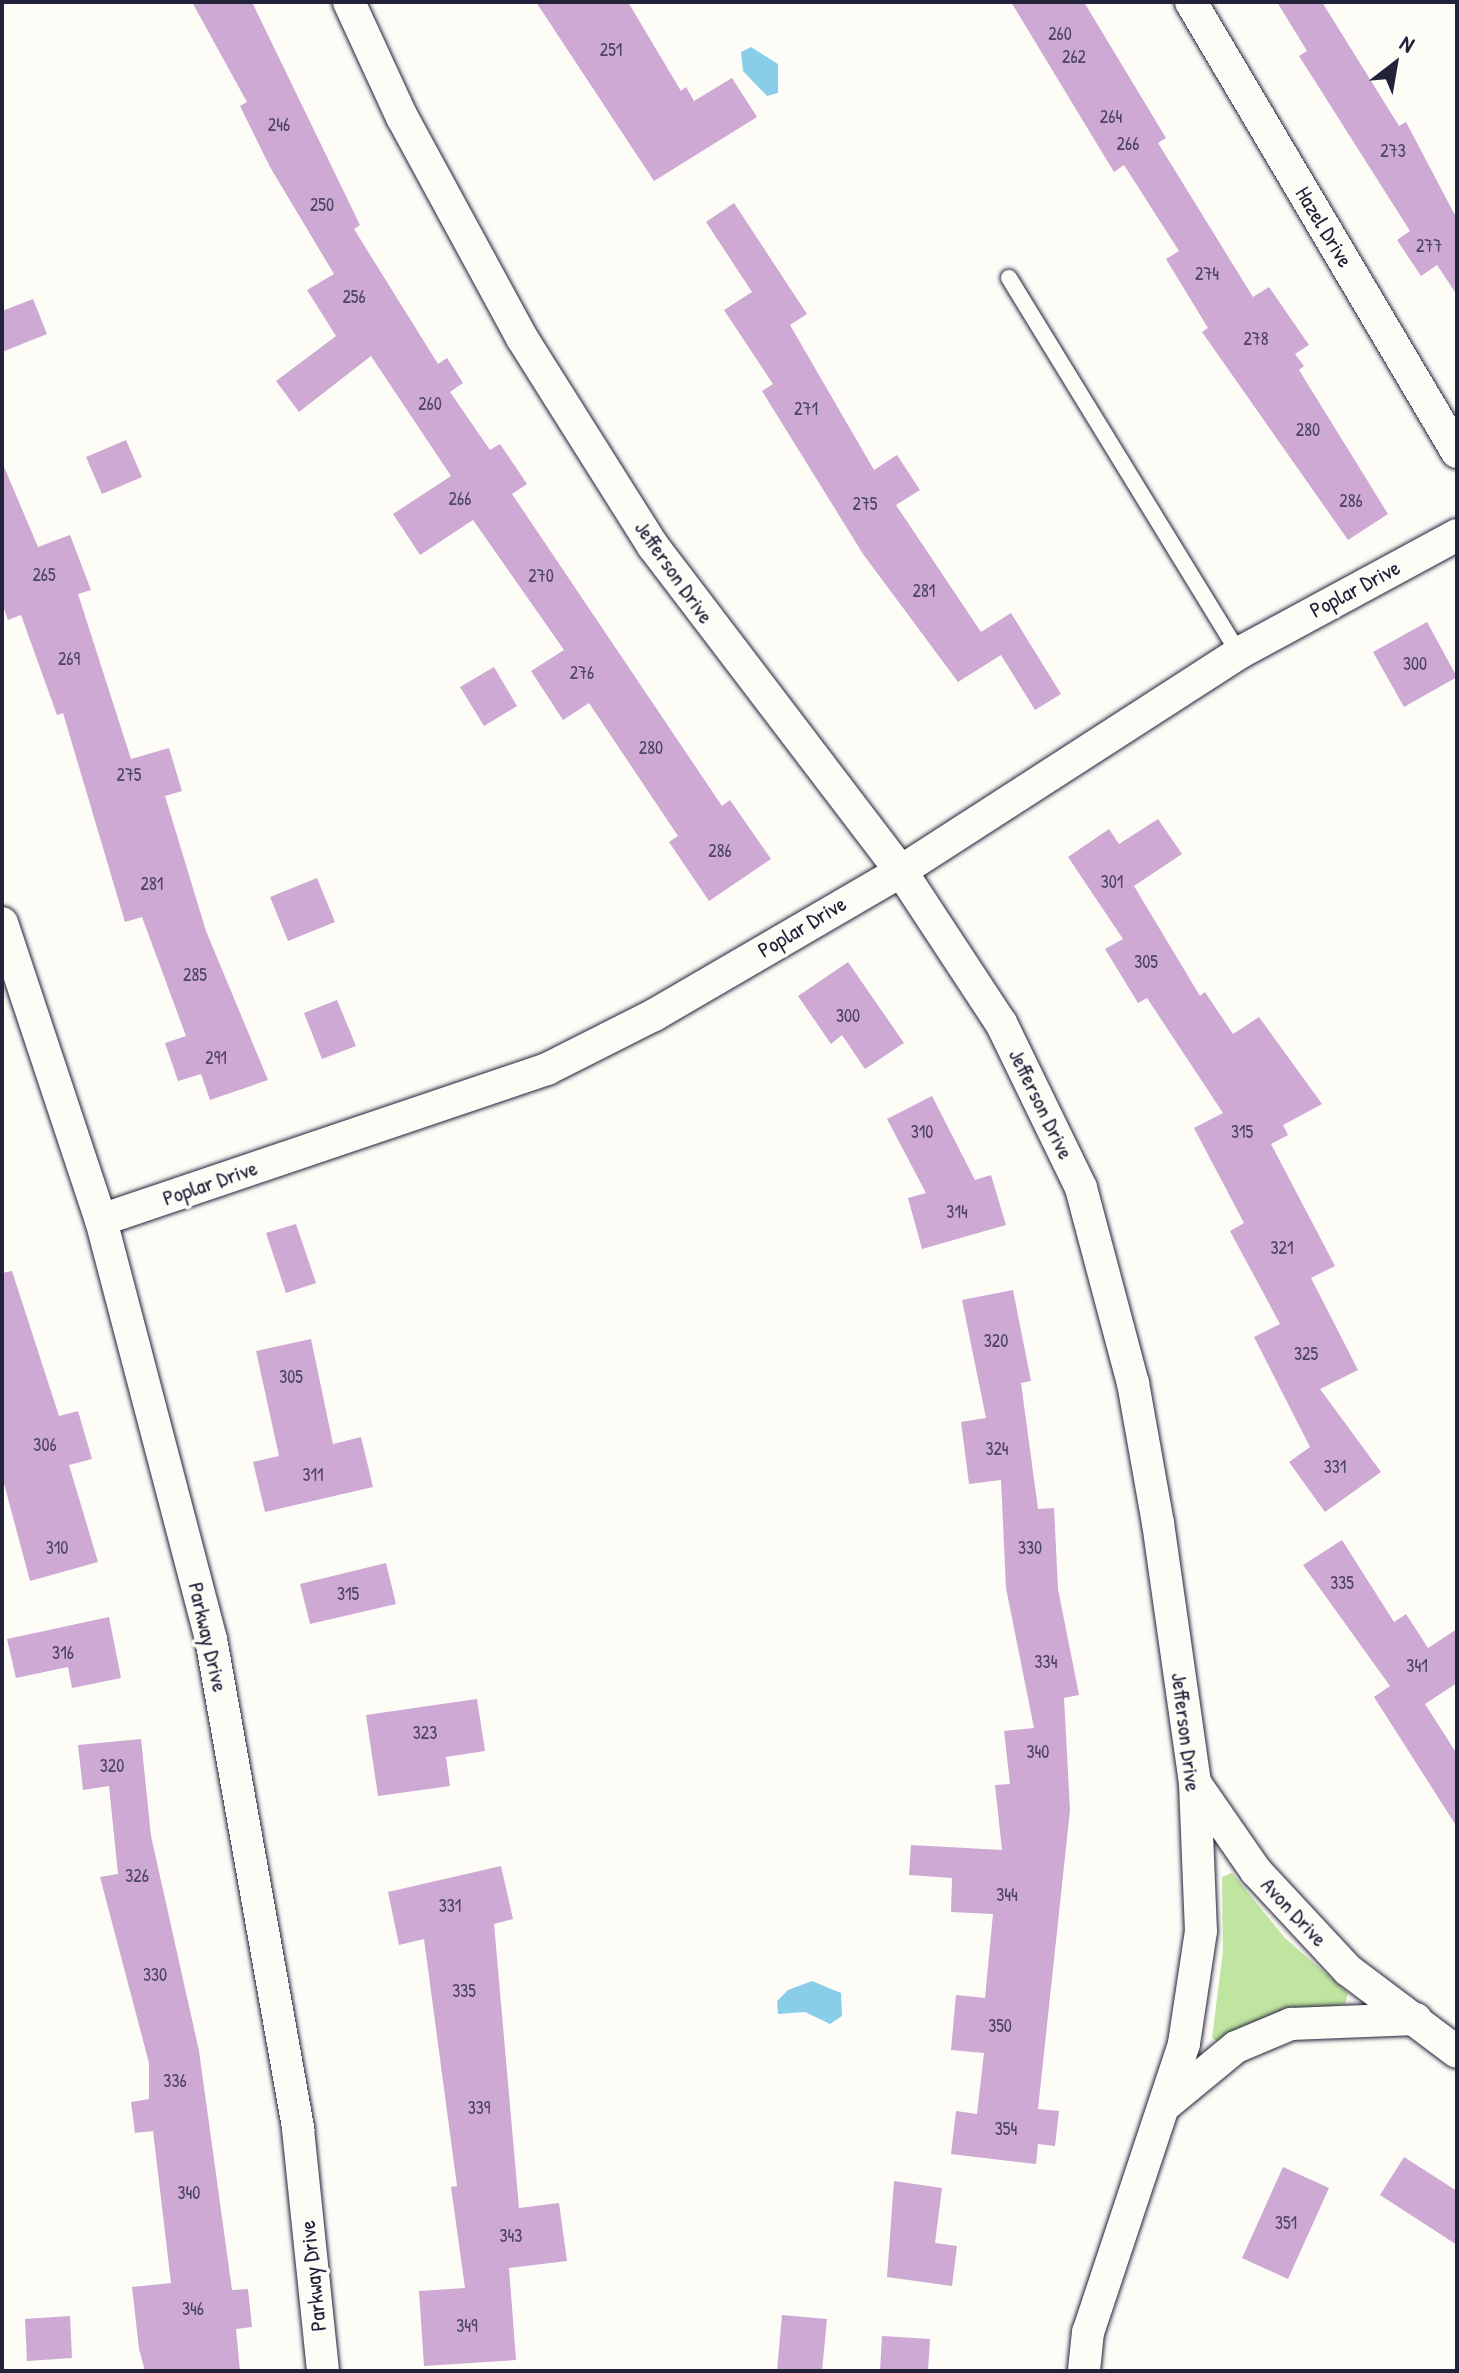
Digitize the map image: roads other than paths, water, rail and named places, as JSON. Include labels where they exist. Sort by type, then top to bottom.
[{"type":"street","name":"Jefferson Drive","points":[[349,2],[402,117],[522,338],[653,546],[901,871],[1001,1023],[1081,1188],[1133,1383],[1195,1783],[1201,1931],[1168,2103],[1088,2332],[1084,2371]]},
{"type":"street","name":"Hazel Drive","points":[[1191,2],[1457,452]]},
{"type":"street","name":"Poplar Drive","points":[[101,1220],[547,1069],[901,871],[1239,653],[1457,535]]},
{"type":"street","name":"Parkway Drive","points":[[2,923],[101,1220],[211,1639],[298,2129],[323,2371]]},
{"type":"street","name":"Avon Drive","points":[[1195,1783],[1256,1871],[1348,1970],[1457,2052]]},
{"type":"street","points":[[1168,2103],[1236,2047],[1291,2024],[1416,2019]]},
{"type":"lane","points":[[1009,278],[1239,653]]},
{"type":"water","points":[[751,47],[778,64],[778,93],[767,96],[743,71],[741,52]]},
{"type":"water","points":[[812,1981],[841,1993],[842,2016],[830,2024],[805,2012],[778,2014],[777,2001],[788,1990]]}]
